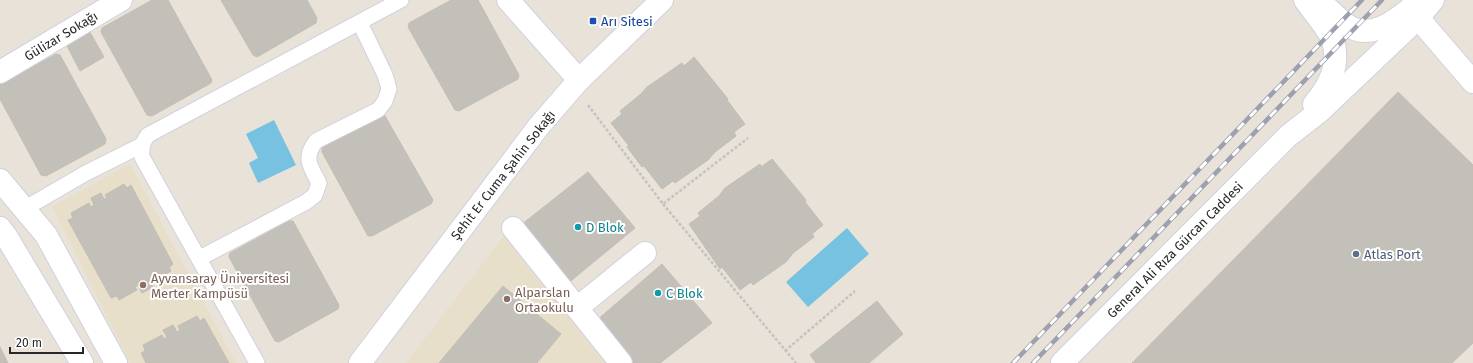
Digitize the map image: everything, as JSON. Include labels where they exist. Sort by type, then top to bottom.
[{"type":"main road","name":"Gülizar Sokağı","points":[[0,72],[121,0]]},
{"type":"main road","points":[[508,0],[576,83]]},
{"type":"main road","name":"Şehit Er Cuma Şahin Sokağı","points":[[360,363],[539,126],[576,83],[662,0]]},
{"type":"main road","points":[[1319,1],[1345,24],[1369,32],[1387,26],[1420,9],[1433,0]]},
{"type":"main road","points":[[1288,136],[1320,97],[1330,82],[1335,62],[1333,41],[1319,1]]},
{"type":"main road","points":[[1420,9],[1473,82]]},
{"type":"main road","points":[[1288,136],[1320,111],[1420,9]]},
{"type":"main road","name":"General Ali Rıza Gürcan Caddesi","points":[[1062,363],[1288,136]]},
{"type":"main road","points":[[0,180],[46,235],[116,363]]},
{"type":"main road","points":[[0,228],[82,363]]},
{"type":"main road","points":[[513,228],[621,363]]},
{"type":"main road","points":[[577,308],[645,253]]},
{"type":"lane","points":[[257,363],[200,258],[142,157],[142,145],[148,135],[401,0]]},
{"type":"lane","points":[[200,258],[306,202],[315,195],[319,183],[308,161],[310,149],[316,141],[378,110],[385,101],[389,89],[385,75],[360,23]]},
{"type":"lane","points":[[24,209],[86,173],[142,145]]},
{"type":"path","points":[[576,83],[663,204],[796,363]]},
{"type":"path","points":[[663,204],[748,138]]},
{"type":"path","points":[[785,351],[856,291]]},
{"type":"shaded area","name":"Ayvansaray Üniversitesi Merter Kampüsü","points":[[130,164],[236,363],[130,363],[52,206]]},
{"type":"shaded area","name":"Alparslan Ortaokulu","points":[[505,234],[611,363],[406,363]]},
{"type":"water","points":[[274,120],[296,165],[258,183],[249,163],[258,158],[246,134]]},
{"type":"water","points":[[847,228],[869,254],[808,307],[786,282]]},
{"type":"building","points":[[152,0],[168,0],[212,80],[211,83],[152,116],[147,115],[101,32],[102,28]]},
{"type":"building","points":[[221,0],[307,0],[317,18],[316,23],[257,57],[253,55]]},
{"type":"building","points":[[451,0],[478,0],[519,75],[518,79],[459,111],[455,110],[408,27],[409,23]]},
{"type":"building","points":[[87,27],[104,57],[80,71],[64,40]]},
{"type":"building","points":[[56,54],[60,55],[106,139],[105,144],[46,176],[41,175],[0,99],[0,85]]},
{"type":"building","points":[[694,57],[728,99],[727,100],[745,124],[734,132],[736,136],[715,152],[708,160],[675,183],[673,181],[662,189],[644,166],[642,167],[627,147],[629,146],[611,123],[622,114],[620,111],[641,94],[647,87],[682,63],[684,66]]},
{"type":"building","name":"Atlas Port","points":[[1398,92],[1473,165],[1473,343],[1452,363],[1132,363]]},
{"type":"building","points":[[382,115],[385,116],[433,200],[431,204],[372,236],[368,236],[322,152],[322,148]]},
{"type":"building","points":[[772,159],[806,200],[805,202],[823,225],[812,234],[814,237],[793,253],[786,262],[753,285],[751,282],[740,290],[722,267],[720,269],[689,224],[700,216],[698,213],[719,196],[725,188],[760,164],[761,167]]},
{"type":"building","name":"D Blok","points":[[588,172],[635,228],[567,284],[521,225]]},
{"type":"building","points":[[124,184],[127,188],[131,185],[173,264],[169,268],[171,271],[154,281],[152,277],[149,280],[153,287],[142,293],[138,285],[135,287],[137,290],[119,300],[117,296],[111,298],[68,220],[73,218],[71,213],[89,203],[91,207],[94,205],[91,198],[101,193],[104,199],[107,198],[105,195]]},
{"type":"building","points":[[289,221],[293,221],[339,305],[338,309],[279,342],[275,341],[229,257],[230,253]]},
{"type":"building","name":"C Blok","points":[[662,264],[712,323],[660,363],[629,363],[596,321]]},
{"type":"building","points":[[503,286],[561,334],[537,363],[439,363]]},
{"type":"building","points":[[877,301],[903,334],[869,363],[816,363],[810,355]]},
{"type":"building","points":[[197,316],[200,321],[204,318],[229,363],[146,363],[141,353],[145,351],[143,345],[162,335],[164,339],[167,337],[163,330],[173,325],[177,332],[180,330],[178,326]]},
{"type":"building","points":[[0,347],[8,363],[0,363]]},
{"type":"railway","points":[[1013,363],[1362,0]]},
{"type":"railway","points":[[1033,363],[1382,0]]},
{"type":"place","name":"Arı Sitesi","points":[[593,21]]},
{"type":"place","name":"D Blok","points":[[578,227]]},
{"type":"place","name":"Atlas Port","points":[[1356,254]]},
{"type":"place","name":"Ayvansaray Üniversitesi Merter Kampüsü","points":[[143,285]]},
{"type":"place","name":"C Blok","points":[[658,293]]},
{"type":"place","name":"Alparslan Ortaokulu","points":[[507,299]]}]
